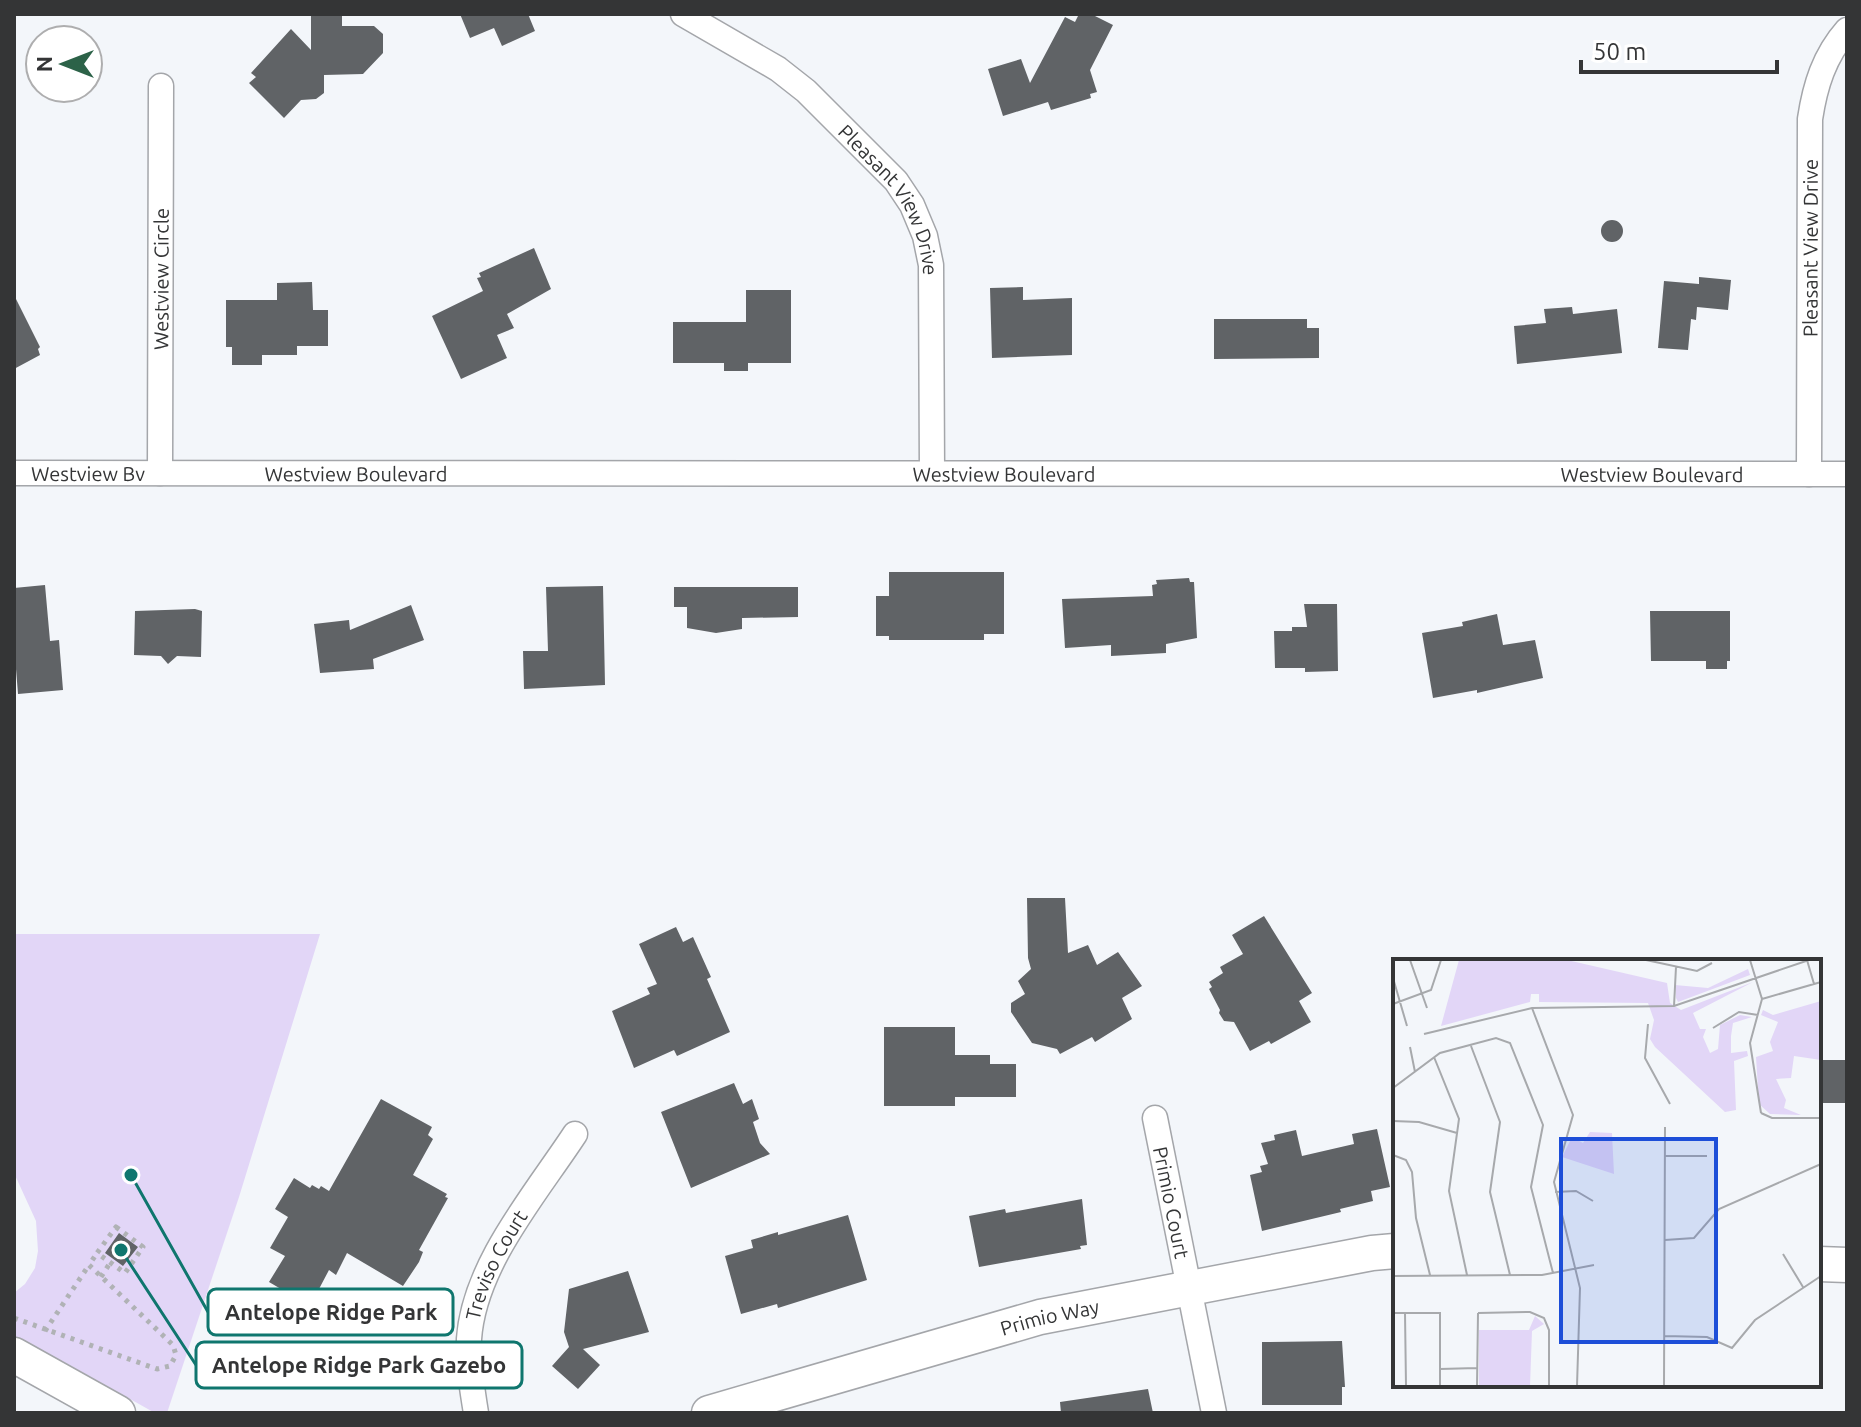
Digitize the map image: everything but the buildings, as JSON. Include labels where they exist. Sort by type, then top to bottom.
[{"type":"street","name":"Pleasant View Drive","points":[[683,14],[778,69],[806,91],[896,181],[912,205],[925,236],[931,265],[932,473]]},
{"type":"street","name":"Pleasant View Drive","points":[[1809,474],[1810,119],[1815,88],[1827,59],[1847,30]]},
{"type":"street","name":"Westview Circle","points":[[160,473],[161,86]]},
{"type":"street","name":"Westview Bv","points":[[14,473],[160,473]]},
{"type":"street","name":"Westview Boulevard","points":[[160,473],[1847,474]]},
{"type":"street","name":"Primio Court","points":[[1155,1118],[1214,1413]]},
{"type":"street","name":"Treviso Court","points":[[476,1413],[469,1343],[478,1290],[492,1260],[575,1134]]},
{"type":"street","name":"Primio Way","points":[[709,1413],[1040,1317],[1393,1251]]},
{"type":"street","points":[[1821,1264],[1847,1265]]},
{"type":"street","points":[[22,1360],[118,1413]]},
{"type":"path","points":[[22,1360],[46,1330],[97,1253],[116,1227],[143,1247],[125,1273],[97,1253]]},
{"type":"path","points":[[101,1277],[110,1263]]},
{"type":"path","points":[[14,1318],[157,1369],[170,1366],[176,1355],[173,1345],[89,1265]]},
{"type":"shaded area","points":[[14,934],[320,934],[239,1197],[167,1413],[155,1413],[14,1337],[14,1293],[25,1284],[35,1268],[38,1251],[36,1221],[14,1173]]},
{"type":"place","name":"Antelope Ridge Park","points":[[131,1175]]},
{"type":"place","name":"Antelope Ridge Park Gazebo","points":[[121,1250]]}]
